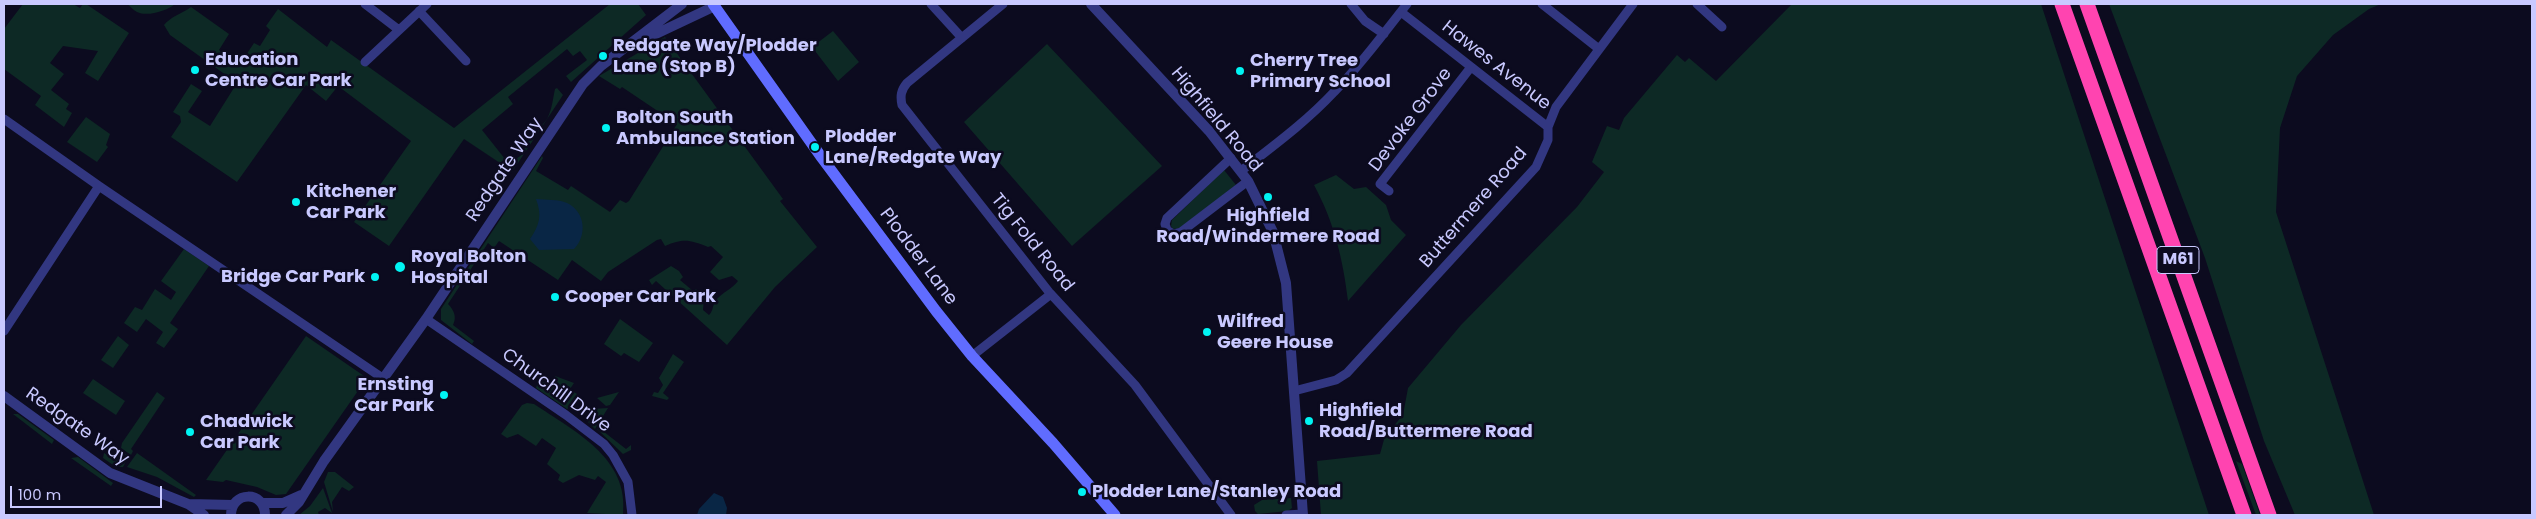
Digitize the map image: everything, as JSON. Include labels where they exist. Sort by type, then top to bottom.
[{"type":"highway","name":"M61","points":[[2062,4],[2244,515]]},
{"type":"highway","name":"M61","points":[[2087,4],[2270,515]]},
{"type":"highway","name":"M61","points":[[2217,437],[2238,515]]},
{"type":"main road","name":"Plodder Lane","points":[[714,5],[822,158],[936,312],[972,356],[1053,443],[1115,515]]},
{"type":"street","points":[[365,4],[399,30]]},
{"type":"street","points":[[365,62],[427,4]]},
{"type":"street","name":"Redgate Way","points":[[286,515],[299,502],[301,496],[426,319],[583,84],[682,4]]},
{"type":"street","points":[[931,4],[962,38]]},
{"type":"street","name":"Tig Fold Road","points":[[1002,4],[903,88],[900,96],[902,105],[1051,294],[1135,385],[1231,515]]},
{"type":"street","name":"Highfield Road","points":[[1091,4],[1209,131],[1241,171],[1273,232],[1283,268],[1303,514]]},
{"type":"street","points":[[1351,4],[1365,21],[1384,34]]},
{"type":"street","points":[[1241,171],[1298,126],[1334,93],[1407,4]]},
{"type":"street","points":[[1542,4],[1599,49]]},
{"type":"street","name":"Buttermere Road","points":[[1294,391],[1336,380],[1352,368],[1536,167],[1548,140],[1548,127],[1556,107],[1633,4]]},
{"type":"street","points":[[1697,4],[1718,15],[1722,26]]},
{"type":"street","name":"Redgate Way","points":[[629,46],[714,5]]},
{"type":"street","points":[[419,11],[466,61]]},
{"type":"street","name":"Hawes Avenue","points":[[1400,12],[1548,127]]},
{"type":"street","name":"Devoke Grove","points":[[1389,191],[1380,184],[1471,67]]},
{"type":"street","points":[[4,119],[98,186],[384,379]]},
{"type":"street","points":[[1230,158],[1167,218],[1165,224],[1167,230],[1174,234],[1181,232],[1248,182]]},
{"type":"street","points":[[4,331],[98,186]]},
{"type":"street","points":[[972,356],[1051,294]]},
{"type":"street","name":"Churchill Drive","points":[[426,319],[566,415],[604,444],[613,455],[628,482],[632,515]]},
{"type":"street","name":"Redgate Way","points":[[4,396],[110,473],[188,504],[204,515]]},
{"type":"street","name":"Redgate Way","points":[[188,504],[232,510],[242,497],[247,496],[258,499],[262,503],[283,503],[301,496]]},
{"type":"street","points":[[262,503],[265,515]]},
{"type":"street","points":[[1286,515],[1303,514]]},
{"type":"green space","points":[[23,4],[73,4],[80,8],[83,4],[86,4],[129,33],[98,81],[85,73],[98,51],[63,46],[50,63],[64,74],[51,90],[69,104],[66,109],[72,113],[64,127],[35,105],[41,96],[4,69],[4,29]]},
{"type":"green space","points":[[127,4],[175,4],[162,11],[146,14],[137,12]]},
{"type":"green space","points":[[610,4],[638,4],[646,15],[571,82],[566,76],[587,60],[580,51],[573,56],[567,49],[508,97],[513,104],[482,130],[509,164],[523,154],[520,149],[546,120],[555,89],[557,88],[563,95],[512,172],[498,179],[506,167],[464,139],[389,246],[354,222],[411,141],[338,86],[326,101],[306,85],[237,182],[171,137],[181,122],[180,116],[173,112],[191,84],[202,91],[188,112],[210,126],[237,83],[170,35],[164,25],[191,7],[229,34],[219,50],[240,64],[254,43],[260,46],[270,30],[266,26],[278,9],[327,47],[331,40],[454,128]]},
{"type":"green space","points":[[1792,4],[2041,4],[2209,515],[1321,515],[1317,461],[1380,454],[1385,436],[1403,415],[1408,388],[1461,325],[1577,207],[1604,172],[1592,162],[1607,126],[1619,130],[1624,118],[1677,55],[1685,62],[1689,58],[1716,81]]},
{"type":"green space","points":[[2109,4],[2381,4],[2369,9],[2333,35],[2297,76],[2280,128],[2276,212],[2374,515],[2295,515],[2264,441],[2205,258]]},
{"type":"green space","points":[[833,31],[859,62],[838,81],[812,47]]},
{"type":"green space","points":[[665,37],[783,199],[780,201],[817,247],[775,287],[727,345],[656,281],[652,285],[649,280],[671,266],[679,271],[683,277],[680,280],[693,291],[696,289],[704,296],[703,310],[709,315],[716,300],[738,281],[732,276],[719,280],[710,272],[723,257],[711,246],[708,247],[687,241],[665,246],[661,239],[657,240],[608,272],[601,281],[572,260],[558,280],[499,241],[494,248],[488,243],[448,304],[454,314],[453,325],[474,341],[472,344],[441,320],[441,309],[542,156],[543,158],[536,171],[568,190],[571,186],[610,212],[620,200],[626,203],[629,201],[677,124],[622,87],[620,89],[599,76]]},
{"type":"green space","points":[[1047,44],[1162,166],[1072,246],[964,122]]},
{"type":"green space","points":[[86,117],[110,134],[106,145],[108,147],[97,162],[67,142]]},
{"type":"green space","points":[[1224,170],[1236,185],[1180,228],[1173,229],[1171,226],[1172,220]]},
{"type":"green space","points":[[1336,175],[1354,189],[1366,187],[1386,205],[1391,220],[1406,235],[1348,301],[1337,241],[1314,185]]},
{"type":"green space","points":[[184,249],[209,266],[170,323],[178,329],[164,348],[156,343],[163,332],[146,319],[137,332],[124,323],[135,307],[142,310],[155,289],[171,300],[176,292],[161,281]]},
{"type":"green space","points":[[620,319],[653,343],[639,362],[624,353],[621,356],[604,344]]},
{"type":"green space","points":[[118,336],[129,345],[113,368],[101,360]]},
{"type":"green space","points":[[306,336],[367,378],[286,494],[276,495],[257,487],[226,480],[223,482],[206,480]]},
{"type":"green space","points":[[673,354],[684,362],[663,393],[669,398],[667,400],[652,396],[654,392],[658,393],[663,385],[659,378]]},
{"type":"green space","points":[[555,376],[574,383],[570,389],[584,399],[567,409],[536,388],[538,381],[550,383]]},
{"type":"green space","points":[[93,379],[125,401],[116,415],[83,393]]},
{"type":"green space","points":[[157,392],[165,398],[131,449],[133,451],[131,455],[121,448],[122,443]]},
{"type":"green space","points":[[619,392],[610,405],[606,406],[597,398]]},
{"type":"green space","points":[[527,403],[534,404],[582,436],[608,462],[618,477],[623,495],[623,515],[587,513],[606,482],[598,476],[595,480],[579,475],[563,483],[558,480],[560,475],[547,464],[556,448],[542,438],[536,446],[518,434],[507,438],[501,434],[522,405]]},
{"type":"green space","points":[[608,408],[595,429],[588,422],[587,416],[593,409]]},
{"type":"green space","points":[[13,414],[18,414],[54,440],[52,444]]},
{"type":"green space","points":[[599,428],[626,449],[631,445],[631,450],[623,454],[597,429]]},
{"type":"green space","points":[[123,452],[129,456],[123,467],[116,467],[103,458],[104,453],[116,460]]},
{"type":"green space","points":[[137,453],[196,495],[194,497],[157,477],[127,467]]},
{"type":"green space","points":[[78,457],[113,483],[111,486],[71,458]]},
{"type":"green space","points":[[2236,461],[2242,464],[2260,515],[2256,515]]},
{"type":"green space","points":[[328,472],[335,472],[354,487],[349,491],[342,487],[332,502],[333,512],[324,482]]},
{"type":"green space","points":[[323,488],[332,513],[325,508],[318,512],[319,515],[299,515],[310,506]]},
{"type":"green space","points":[[1291,498],[1292,508],[1288,511],[1258,514],[1255,511],[1254,505],[1262,500]]},
{"type":"water","points":[[536,199],[556,200],[567,203],[578,212],[583,231],[574,249],[539,250],[530,239],[539,219]]},
{"type":"water","points":[[714,493],[723,497],[727,508],[726,515],[697,515],[699,509]]},
{"type":"place","name":"Redgate Way/Plodder Lane (Stop B)","points":[[603,56]]},
{"type":"place","name":"Education Centre Car Park","points":[[195,70]]},
{"type":"place","name":"Cherry Tree Primary School","points":[[1240,71]]},
{"type":"place","name":"Bolton South Ambulance Station","points":[[606,128]]},
{"type":"place","name":"Plodder Lane/Redgate Way","points":[[815,147]]},
{"type":"place","name":"Highfield Road/Windermere Road","points":[[1268,197]]},
{"type":"place","name":"Kitchener Car Park","points":[[296,202]]},
{"type":"place","name":"Royal Bolton Hospital","points":[[400,267]]},
{"type":"place","name":"Bridge Car Park","points":[[375,277]]},
{"type":"place","name":"Cooper Car Park","points":[[555,297]]},
{"type":"place","name":"Wilfred Geere House","points":[[1207,332]]},
{"type":"place","name":"Ernsting Car Park","points":[[444,395]]},
{"type":"place","name":"Highfield Road/Buttermere Road","points":[[1309,421]]},
{"type":"place","name":"Chadwick Car Park","points":[[190,432]]},
{"type":"place","name":"Plodder Lane/Stanley Road","points":[[1082,492]]}]
